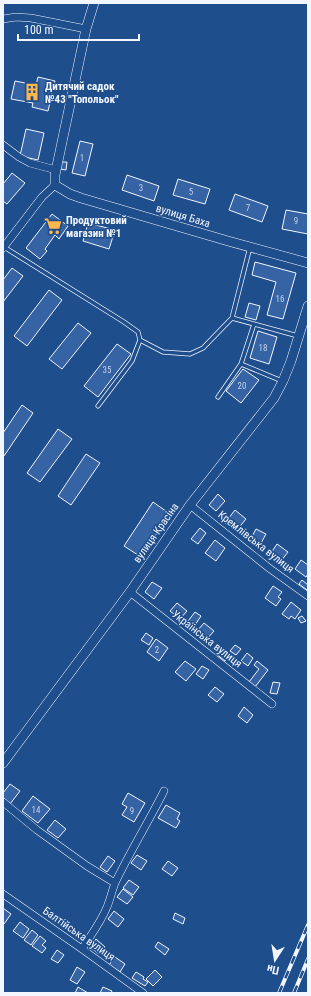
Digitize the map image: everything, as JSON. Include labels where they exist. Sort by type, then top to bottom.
[{"type":"street","points":[[3,248],[42,197],[55,184],[54,180],[56,170],[86,29],[94,3]]},
{"type":"street","points":[[3,19],[16,17],[31,18],[86,29]]},
{"type":"street","points":[[3,145],[30,163],[56,170]]},
{"type":"street","name":"вулиця Баха","points":[[55,184],[70,194],[81,198],[308,263]]},
{"type":"street","name":"вулиця Красіна","points":[[3,764],[130,592],[190,505],[274,398],[291,361],[308,306]]},
{"type":"street","name":"Кремлівська вулиця","points":[[190,505],[269,568],[308,596]]},
{"type":"street","name":"Українська вулиця","points":[[130,592],[272,704]]},
{"type":"street","points":[[82,949],[102,918],[115,883],[129,855],[149,822],[164,791]]},
{"type":"street","points":[[3,802],[37,830],[87,866],[115,883]]},
{"type":"street","name":"Балтійська вулиця","points":[[3,894],[143,993]]},
{"type":"lane","points":[[140,340],[163,352],[190,354],[203,348],[232,318],[250,247]]},
{"type":"lane","points":[[3,248],[138,332],[140,340],[132,361],[98,406]]},
{"type":"lane","points":[[232,318],[299,336]]},
{"type":"lane","points":[[218,397],[241,364],[254,324]]},
{"type":"lane","points":[[241,364],[283,381]]},
{"type":"building","name":"Дитячий садок №43 \"Топольок\"","points":[[38,77],[55,81],[48,111],[32,107],[33,103],[11,99],[15,81],[36,85]]},
{"type":"building","points":[[26,129],[44,133],[38,160],[20,156]]},
{"type":"building","points":[[80,141],[93,144],[85,176],[72,173]]},
{"type":"building","points":[[62,162],[67,162],[66,170],[60,169]]},
{"type":"building","points":[[12,173],[25,183],[7,204],[3,201],[3,184]]},
{"type":"building","points":[[127,175],[159,186],[154,201],[122,190]]},
{"type":"building","points":[[178,179],[210,189],[205,204],[173,195]]},
{"type":"building","points":[[235,194],[268,206],[262,222],[229,210]]},
{"type":"building","points":[[286,210],[308,214],[308,234],[282,229]]},
{"type":"building","points":[[52,214],[68,226],[59,239],[55,235],[45,249],[47,251],[40,259],[26,248]]},
{"type":"building","points":[[88,223],[115,230],[109,249],[83,241]]},
{"type":"building","points":[[255,262],[296,273],[283,319],[267,315],[276,282],[252,275]]},
{"type":"building","points":[[12,268],[23,276],[3,302],[3,280]]},
{"type":"building","points":[[49,290],[62,300],[27,346],[14,336]]},
{"type":"building","points":[[249,303],[260,306],[256,320],[245,317]]},
{"type":"building","points":[[78,323],[91,333],[62,369],[49,359]]},
{"type":"building","points":[[258,331],[277,337],[269,364],[250,358]]},
{"type":"building","points":[[117,344],[131,354],[98,397],[84,386]]},
{"type":"building","points":[[243,369],[259,380],[241,403],[226,391]]},
{"type":"building","points":[[22,405],[33,413],[4,456],[3,433]]},
{"type":"building","points":[[58,429],[72,439],[40,482],[27,473]]},
{"type":"building","points":[[86,454],[100,463],[71,505],[58,496]]},
{"type":"building","points":[[218,494],[225,501],[216,511],[209,505]]},
{"type":"building","points":[[153,502],[170,514],[141,557],[124,546]]},
{"type":"building","points":[[235,510],[246,519],[236,531],[225,523]]},
{"type":"building","points":[[200,528],[206,533],[198,544],[191,539]]},
{"type":"building","points":[[256,529],[266,534],[259,547],[249,542]]},
{"type":"building","points":[[215,540],[225,548],[216,561],[205,553]]},
{"type":"building","points":[[277,544],[288,552],[281,561],[271,553]]},
{"type":"building","points":[[301,560],[308,565],[308,574],[306,577],[295,569]]},
{"type":"building","points":[[302,580],[308,585],[307,590],[299,584]]},
{"type":"building","points":[[152,582],[162,588],[154,599],[145,592]]},
{"type":"building","points":[[273,586],[282,592],[278,597],[281,599],[276,606],[265,598]]},
{"type":"building","points":[[291,602],[301,610],[295,619],[291,616],[289,619],[282,614]]},
{"type":"building","points":[[177,603],[187,611],[180,619],[170,611]]},
{"type":"building","points":[[195,612],[201,616],[195,625],[188,621]]},
{"type":"building","points":[[302,616],[306,621],[301,623],[298,618]]},
{"type":"building","points":[[204,623],[214,631],[207,639],[197,631]]},
{"type":"building","points":[[146,633],[153,638],[149,645],[141,640]]},
{"type":"building","points":[[156,639],[168,648],[159,661],[147,652]]},
{"type":"building","points":[[235,645],[241,649],[236,655],[230,651]]},
{"type":"building","points":[[221,647],[230,654],[225,661],[216,654]]},
{"type":"building","points":[[247,653],[253,658],[248,666],[241,661]]},
{"type":"building","points":[[185,661],[196,669],[186,681],[175,672]]},
{"type":"building","points":[[257,661],[268,670],[255,687],[249,682],[259,669],[254,665]]},
{"type":"building","points":[[202,666],[209,670],[203,679],[196,674]]},
{"type":"building","points":[[273,682],[280,683],[277,694],[270,693]]},
{"type":"building","points":[[215,687],[224,694],[217,702],[208,695]]},
{"type":"building","points":[[244,707],[253,715],[247,723],[238,716]]},
{"type":"building","points":[[10,784],[20,791],[10,804],[3,799],[3,793]]},
{"type":"building","points":[[128,793],[145,803],[134,822],[122,815],[127,807],[122,804]]},
{"type":"building","points":[[33,796],[50,809],[38,823],[22,811]]},
{"type":"building","points":[[166,805],[180,813],[177,819],[180,821],[176,828],[158,818]]},
{"type":"building","points":[[55,820],[66,829],[58,838],[47,830]]},
{"type":"building","points":[[137,855],[147,861],[141,870],[131,863]]},
{"type":"building","points":[[108,856],[115,861],[107,872],[100,867]]},
{"type":"building","points":[[168,861],[178,868],[172,876],[162,869]]},
{"type":"building","points":[[129,880],[139,887],[133,895],[123,888]]},
{"type":"building","points":[[123,889],[133,897],[127,904],[117,897]]},
{"type":"building","points":[[3,908],[11,914],[4,924],[3,923]]},
{"type":"building","points":[[114,911],[124,919],[118,927],[108,919]]},
{"type":"building","points":[[175,913],[185,918],[183,924],[173,919]]},
{"type":"building","points":[[20,922],[29,929],[23,938],[13,931]]},
{"type":"building","points":[[32,930],[38,935],[31,945],[24,940]]},
{"type":"building","points":[[40,936],[46,941],[42,945],[46,948],[42,953],[32,946]]},
{"type":"building","points":[[96,939],[105,947],[99,954],[90,947]]},
{"type":"building","points":[[158,942],[169,949],[165,955],[155,947]]},
{"type":"building","points":[[57,950],[64,955],[58,963],[51,959]]},
{"type":"building","points":[[115,957],[125,964],[120,972],[109,965]]},
{"type":"building","points":[[77,967],[85,972],[77,984],[70,980]]},
{"type":"building","points":[[155,970],[162,977],[153,986],[146,979]]},
{"type":"building","points":[[136,972],[144,977],[143,979],[148,982],[145,986],[132,978]]},
{"type":"building","points":[[78,987],[88,993],[75,993]]},
{"type":"building","points":[[103,987],[112,991],[111,993],[100,993]]},
{"type":"railway","points":[[279,993],[308,925]]},
{"type":"railway","points":[[294,993],[308,959]]},
{"type":"place","name":"Дитячий садок №43 \"Топольок\"","points":[[32,92]]},
{"type":"place","name":"Продуктовий магазин №1","points":[[53,226]]}]
